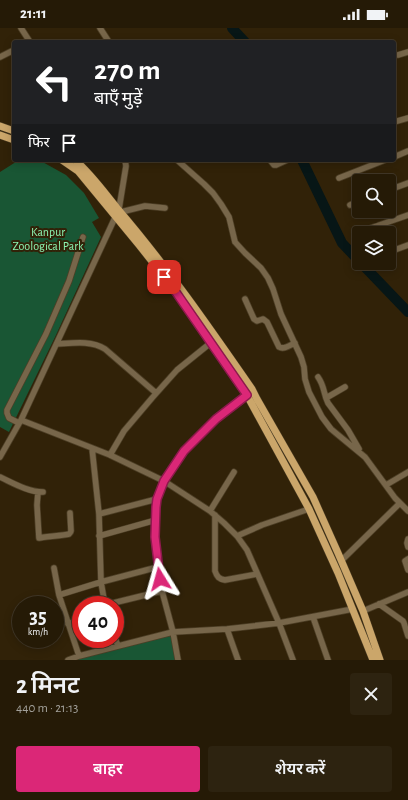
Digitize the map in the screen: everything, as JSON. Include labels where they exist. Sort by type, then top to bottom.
[{"type":"main road","points":[[0,126],[12,130]]},
{"type":"main road","points":[[0,135],[12,139]]},
{"type":"main road","points":[[65,162],[78,171],[118,213]]},
{"type":"main road","points":[[77,162],[90,176],[118,213],[139,245],[214,341],[250,394],[311,492],[363,611],[380,660]]},
{"type":"main road","points":[[250,394],[309,509],[338,573],[373,660]]},
{"type":"street","points":[[21,28],[28,40]]},
{"type":"street","points":[[100,28],[108,40]]},
{"type":"street","points":[[0,57],[12,51]]},
{"type":"street","points":[[398,55],[408,52]]},
{"type":"street","points":[[396,122],[407,120]]},
{"type":"street","points":[[396,156],[408,151]]},
{"type":"street","points":[[0,457],[20,421],[118,213],[126,166],[125,162]]},
{"type":"street","points":[[179,162],[208,188],[221,204],[229,217],[236,242],[244,253],[262,268],[268,278],[281,314],[303,362],[306,385],[312,400],[322,417],[336,434],[369,461],[400,504],[408,511]]},
{"type":"street","points":[[271,162],[276,165],[283,162]]},
{"type":"street","points":[[339,178],[380,162]]},
{"type":"street","points":[[396,187],[408,182]]},
{"type":"street","points":[[118,213],[145,206],[165,208]]},
{"type":"street","points":[[379,225],[408,215]]},
{"type":"street","points":[[83,237],[69,281],[46,334],[7,410],[9,418],[110,455],[164,481],[215,515],[237,536],[247,550],[279,623],[293,660]]},
{"type":"street","points":[[396,250],[408,246]]},
{"type":"street","points":[[245,299],[254,319],[257,321],[264,319],[267,322],[279,347],[283,348],[295,343]]},
{"type":"street","points":[[110,455],[124,431],[156,393],[178,370],[214,341]]},
{"type":"street","points":[[56,344],[84,343],[99,345],[156,393]]},
{"type":"street","points":[[318,377],[323,384],[328,403],[348,430],[361,453]]},
{"type":"street","points":[[326,398],[345,387]]},
{"type":"street","points":[[178,660],[158,567],[155,537],[157,499],[164,481],[184,451],[216,419],[250,394]]},
{"type":"street","points":[[92,448],[99,514],[101,582],[103,596]]},
{"type":"street","points":[[210,511],[234,472]]},
{"type":"street","points":[[386,485],[408,472]]},
{"type":"street","points":[[0,476],[30,490],[41,492],[38,505],[39,538],[66,535],[70,533],[70,512]]},
{"type":"street","points":[[99,514],[157,499]]},
{"type":"street","points":[[342,560],[400,504],[408,501]]},
{"type":"street","points":[[237,536],[262,525],[309,509]]},
{"type":"street","points":[[215,515],[215,572],[217,576],[225,580],[257,574]]},
{"type":"street","points":[[99,536],[156,520]]},
{"type":"street","points":[[408,539],[408,547]]},
{"type":"street","points":[[408,559],[405,561],[408,570]]},
{"type":"street","points":[[59,595],[158,567]]},
{"type":"street","points":[[54,568],[59,595],[77,658]]},
{"type":"street","points":[[124,600],[162,591]]},
{"type":"street","points":[[363,611],[408,592]]},
{"type":"street","points":[[380,604],[403,621],[408,636]]},
{"type":"street","points":[[124,644],[172,632],[227,629],[279,623],[353,609]]},
{"type":"street","points":[[313,617],[328,660]]},
{"type":"street","points":[[68,624],[72,623]]},
{"type":"street","points":[[227,629],[238,660]]},
{"type":"street","points":[[68,660],[111,648]]},
{"type":"green space","name":"Kanpur Zoological Park","points":[[16,162],[43,162],[66,175],[84,193],[99,218],[92,222],[101,237],[9,432],[0,427],[0,172]]},
{"type":"green space","points":[[172,632],[180,660],[75,660],[117,648],[124,648],[124,646]]},
{"type":"waterway","points":[[232,28],[243,40]]},
{"type":"waterway","points":[[303,162],[342,243],[352,254]]},
{"type":"waterway","points":[[368,270],[408,312]]},
{"type":"route","points":[[160,579],[155,537],[156,507],[157,499],[164,481],[184,451],[216,419],[247,395],[164,277]]}]
